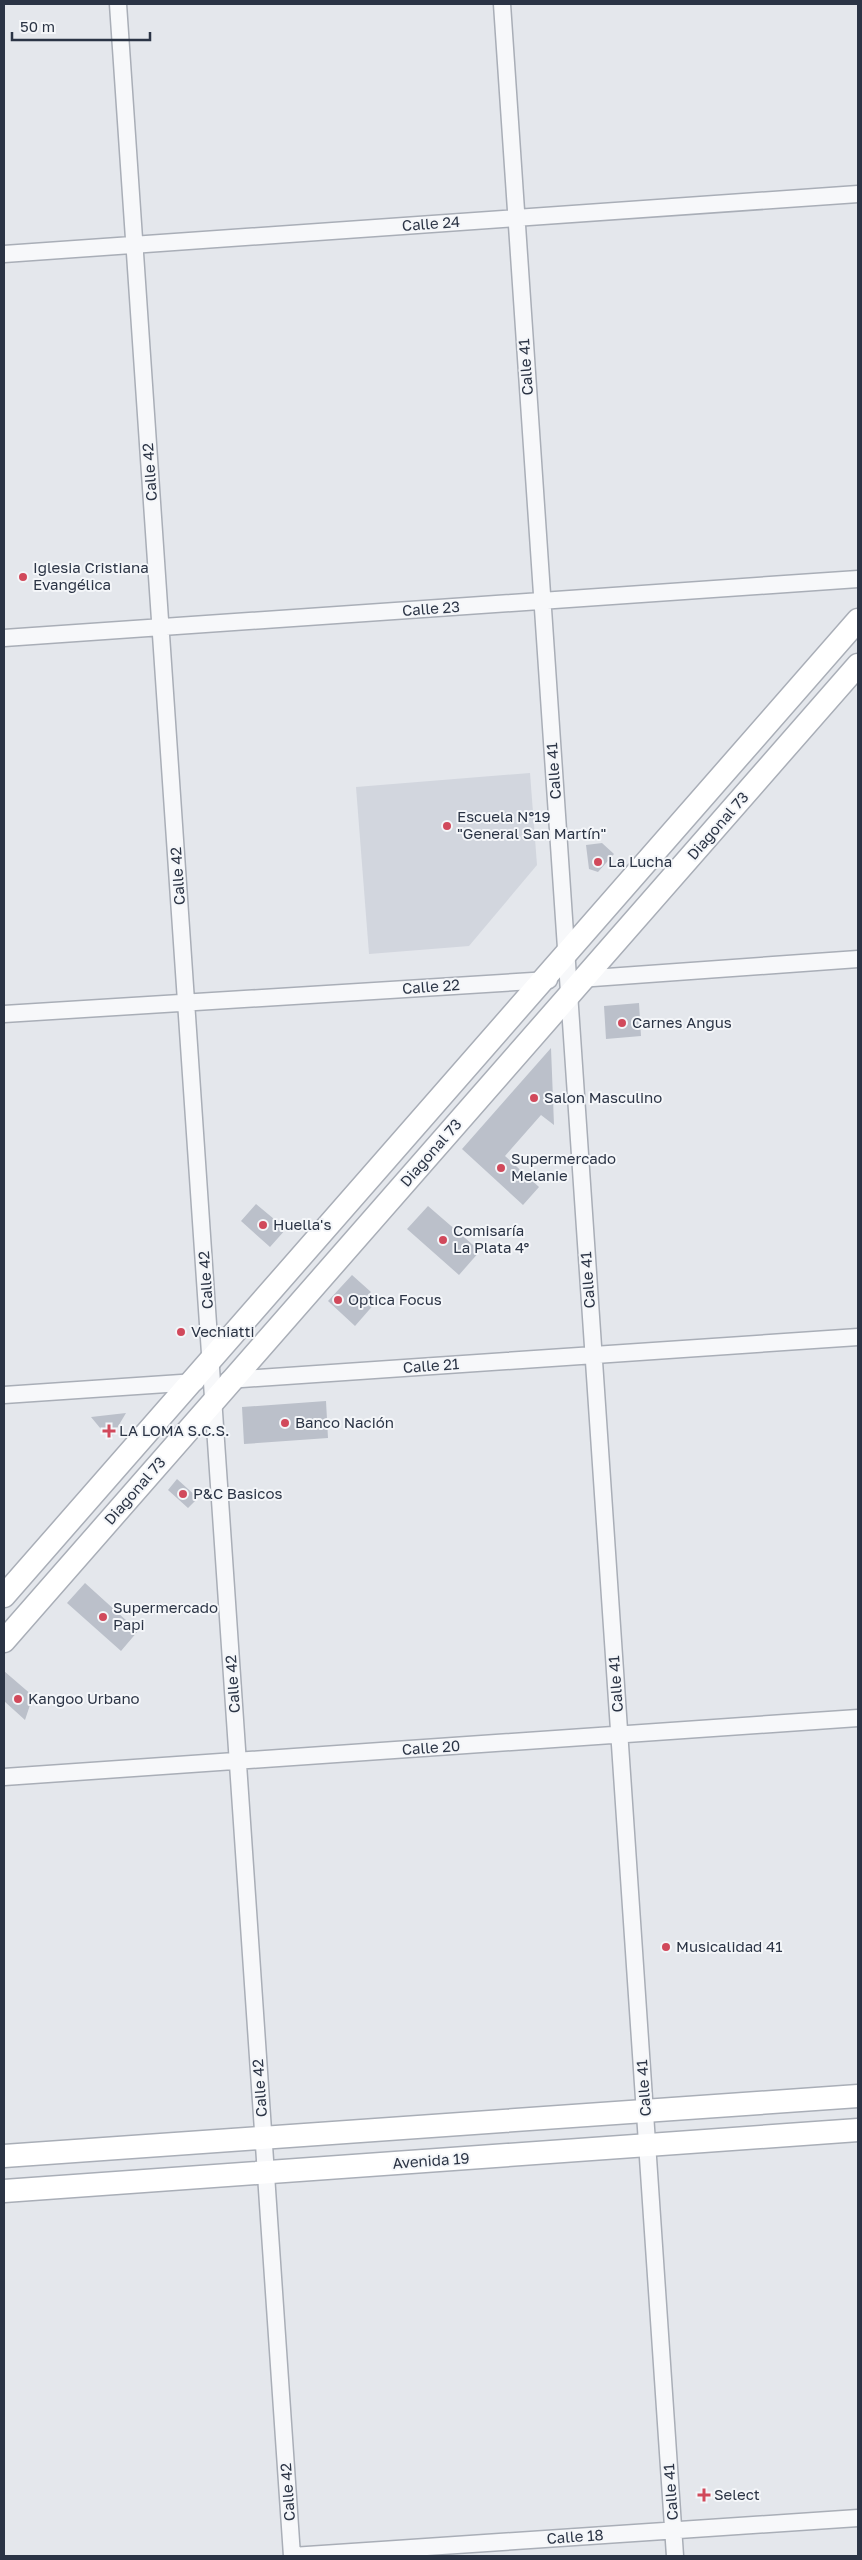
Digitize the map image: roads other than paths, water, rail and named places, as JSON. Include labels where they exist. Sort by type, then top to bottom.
[{"type":"main road","name":"Diagonal 73","points":[[4,1596],[858,620]]},
{"type":"main road","name":"Diagonal 73","points":[[4,1641],[220,1387],[573,984],[858,665]]},
{"type":"main road","points":[[4,2156],[858,2096]]},
{"type":"main road","name":"Avenida 19","points":[[4,2191],[858,2130]]},
{"type":"street","name":"Calle 42","points":[[118,4],[212,1359],[220,1387],[238,1762],[292,2556]]},
{"type":"street","name":"Calle 41","points":[[502,4],[566,954],[573,984],[594,1355],[675,2556]]},
{"type":"street","name":"Calle 24","points":[[4,254],[858,194]]},
{"type":"street","name":"Calle 23","points":[[4,638],[858,579]]},
{"type":"street","name":"Calle 22","points":[[4,1014],[543,980],[573,984],[858,960]]},
{"type":"street","name":"Calle 21","points":[[4,1394],[191,1382],[220,1387],[594,1355],[858,1337]]},
{"type":"street","name":"Calle 20","points":[[4,1777],[858,1718]]},
{"type":"street","name":"Calle 18","points":[[292,2556],[858,2518]]},
{"type":"place","name":"Iglesia Cristiana Evangélica","points":[[23,577]]},
{"type":"place","name":"Escuela N°19 \"General San Martín\"","points":[[447,826]]},
{"type":"place","name":"La Lucha","points":[[598,862]]},
{"type":"place","name":"Carnes Angus","points":[[622,1023]]},
{"type":"place","name":"Salon Masculino","points":[[534,1098]]},
{"type":"place","name":"Supermercado Melanie","points":[[501,1168]]},
{"type":"place","name":"Huella's","points":[[263,1225]]},
{"type":"place","name":"Comisaría La Plata 4°","points":[[443,1240]]},
{"type":"place","name":"Optica Focus","points":[[338,1300]]},
{"type":"place","name":"Vechiatti","points":[[181,1332]]},
{"type":"place","name":"Banco Nación","points":[[285,1423]]},
{"type":"place","name":"LA LOMA S.C.S.","points":[[109,1431]]},
{"type":"place","name":"P&C Basicos","points":[[183,1494]]},
{"type":"place","name":"Supermercado Papi","points":[[103,1617]]},
{"type":"place","name":"Kangoo Urbano","points":[[18,1699]]},
{"type":"place","name":"Musicalidad 41","points":[[666,1947]]},
{"type":"place","name":"Select","points":[[704,2495]]}]
